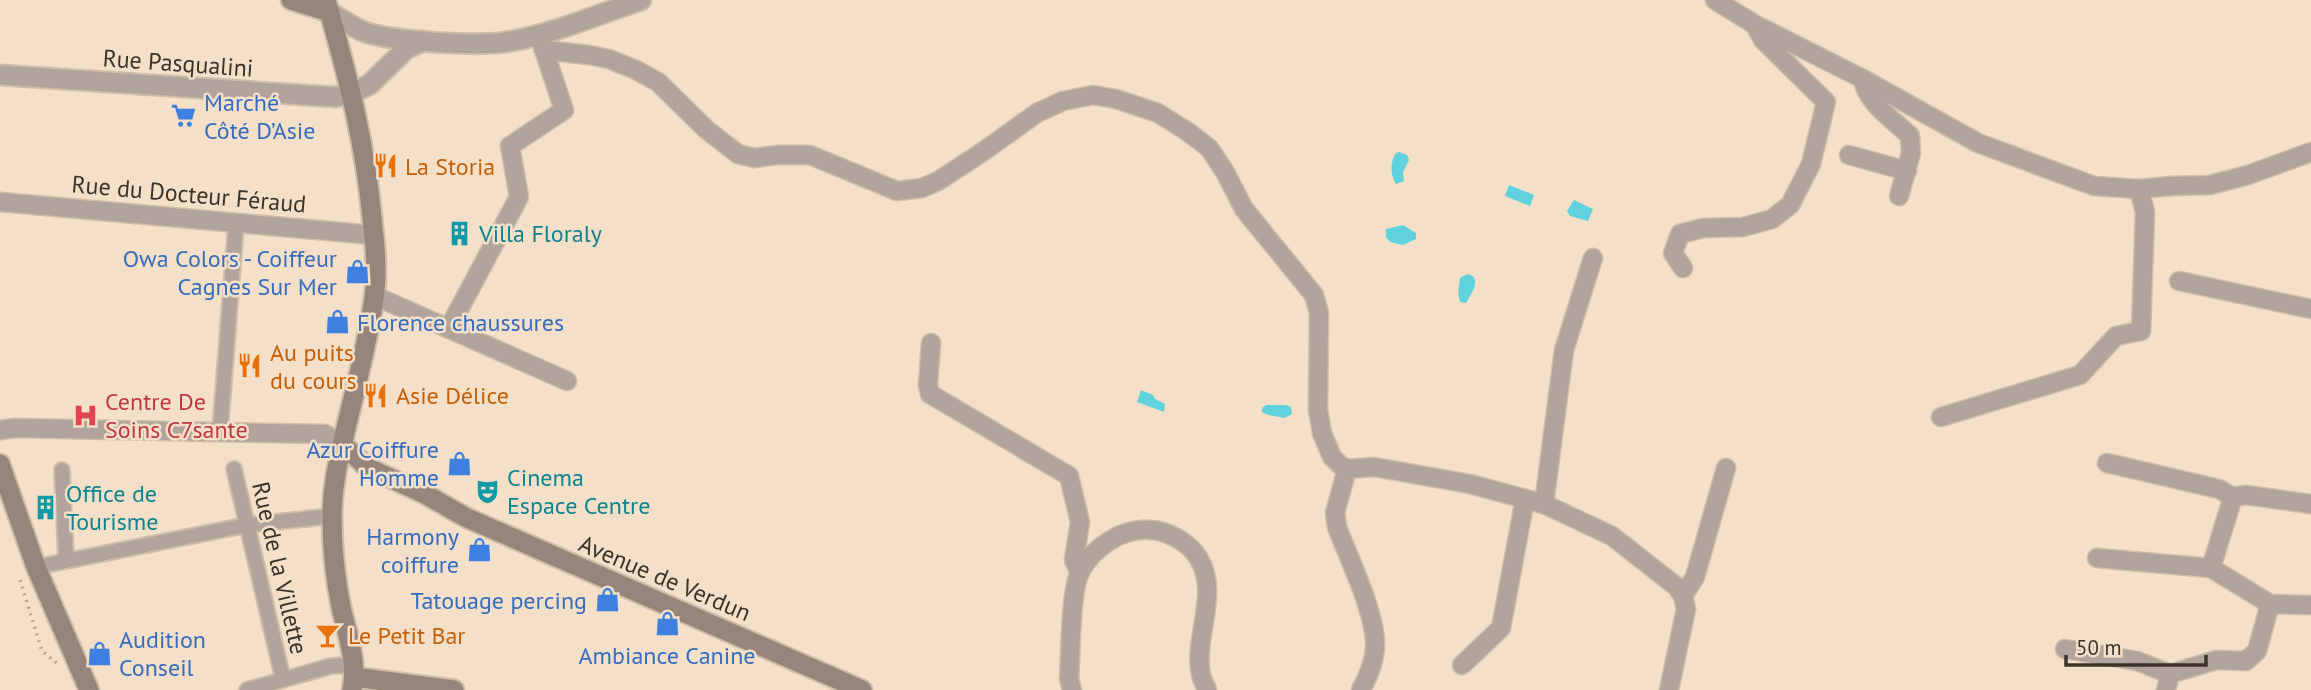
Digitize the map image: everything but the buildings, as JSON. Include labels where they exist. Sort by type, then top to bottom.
[{"type":"main road","points":[[291,0],[327,6],[353,93],[369,182],[374,235],[375,296],[336,467],[332,516],[336,575],[356,681],[454,690]]},
{"type":"main road","name":"Avenue de Verdun","points":[[342,444],[368,467],[423,492],[467,519],[862,690]]},
{"type":"main road","points":[[0,464],[36,567],[89,690]]},
{"type":"street","points":[[541,42],[641,0]]},
{"type":"street","points":[[1716,0],[1754,24],[1863,79],[1978,143],[2094,186],[2139,189],[2210,185],[2248,175],[2311,152]]},
{"type":"street","points":[[327,6],[362,31],[423,41],[541,42],[609,59],[658,82],[698,122],[738,155],[754,158],[810,155],[897,191],[922,188],[938,181],[1037,113],[1063,101],[1093,95],[1116,99],[1158,113],[1209,148],[1244,209],[1314,295],[1319,313],[1318,410],[1322,433],[1332,457],[1348,469],[1374,467],[1470,484],[1544,504],[1612,536],[1677,587],[1684,596],[1686,609],[1669,690]]},
{"type":"street","points":[[1683,268],[1673,253],[1681,234],[1703,228],[1743,227],[1772,219],[1790,205],[1811,163],[1826,102],[1763,40],[1754,24]]},
{"type":"street","points":[[353,93],[370,84],[406,49],[423,41]]},
{"type":"street","points":[[449,328],[519,197],[510,146],[564,110],[541,42]]},
{"type":"street","name":"Rue Pasqualini","points":[[0,75],[325,97],[353,93]]},
{"type":"street","points":[[1863,79],[1864,90],[1873,102],[1910,136],[1912,153],[1899,196]]},
{"type":"street","points":[[1849,155],[1907,171]]},
{"type":"street","points":[[1941,417],[2080,375],[2116,337],[2141,331],[2145,212],[2139,189]]},
{"type":"street","name":"Rue du Docteur Féraud","points":[[0,202],[374,235]]},
{"type":"street","points":[[220,432],[236,224]]},
{"type":"street","points":[[1544,504],[1564,350],[1593,258]]},
{"type":"street","points":[[2179,281],[2311,309]]},
{"type":"street","points":[[375,296],[567,381]]},
{"type":"street","points":[[931,343],[928,385],[930,394],[1069,477],[1080,522],[1074,560],[1080,573]]},
{"type":"street","points":[[0,430],[13,428],[326,434],[342,444]]},
{"type":"street","points":[[2107,463],[2219,489],[2233,497],[2246,495],[2311,504]]},
{"type":"street","name":"Rue de la Villette","points":[[234,468],[283,678]]},
{"type":"street","points":[[1684,596],[1695,577],[1726,468]]},
{"type":"street","points":[[1348,469],[1335,513],[1337,527],[1371,619],[1375,647],[1371,672],[1361,690]]},
{"type":"street","points":[[62,470],[66,559]]},
{"type":"street","points":[[2211,568],[2233,497]]},
{"type":"street","points":[[1461,665],[1502,628],[1525,499]]},
{"type":"street","points":[[36,567],[247,525],[332,516]]},
{"type":"street","points":[[1072,690],[1069,679],[1074,600],[1080,573],[1092,556],[1111,539],[1129,532],[1151,530],[1169,534],[1185,543],[1199,557],[1206,575],[1207,597],[1200,659],[1200,675],[1206,690]]},
{"type":"street","points":[[2097,558],[2211,568],[2270,604],[2311,605]]},
{"type":"street","points":[[2065,649],[2137,661],[2168,682],[2216,660],[2246,661],[2257,652],[2270,604]]},
{"type":"street","points":[[247,690],[331,666],[356,681]]},
{"type":"water","points":[[1399,152],[1407,155],[1409,160],[1403,172],[1404,181],[1396,184],[1392,164],[1394,156]]},
{"type":"water","points":[[1509,185],[1534,195],[1530,206],[1505,196]]},
{"type":"water","points":[[1574,200],[1593,209],[1588,221],[1570,216],[1567,211]]},
{"type":"water","points":[[1403,225],[1416,233],[1416,239],[1403,245],[1390,242],[1386,237],[1386,229]]},
{"type":"water","points":[[1467,274],[1473,276],[1475,283],[1466,303],[1460,302],[1458,293],[1460,278]]},
{"type":"water","points":[[1141,390],[1165,404],[1164,412],[1137,402]]},
{"type":"water","points":[[1266,405],[1286,405],[1291,407],[1292,414],[1284,418],[1267,414],[1262,412]]},
{"type":"place","name":"Marché Côté D’Asie","points":[[184,116]]},
{"type":"place","name":"La Storia","points":[[385,166]]},
{"type":"place","name":"Villa Floraly","points":[[459,233]]},
{"type":"place","name":"Owa Colors - Coiffeur Cagnes Sur Mer","points":[[357,272]]},
{"type":"place","name":"Florence chaussures","points":[[337,322]]},
{"type":"place","name":"Au puits du cours","points":[[250,366]]},
{"type":"place","name":"Asie Délice","points":[[376,395]]},
{"type":"place","name":"Centre De Soins C7sante","points":[[85,415]]},
{"type":"place","name":"Azur Coiffure Homme","points":[[459,463]]},
{"type":"place","name":"Cinema Espace Centre","points":[[487,491]]},
{"type":"place","name":"Office de Tourisme","points":[[46,507]]},
{"type":"place","name":"Harmony coiffure","points":[[479,550]]},
{"type":"place","name":"Tatouage percing","points":[[607,600]]},
{"type":"place","name":"Ambiance Canine","points":[[667,624]]},
{"type":"place","name":"Le Petit Bar","points":[[328,635]]},
{"type":"place","name":"Audition Conseil","points":[[99,653]]}]
